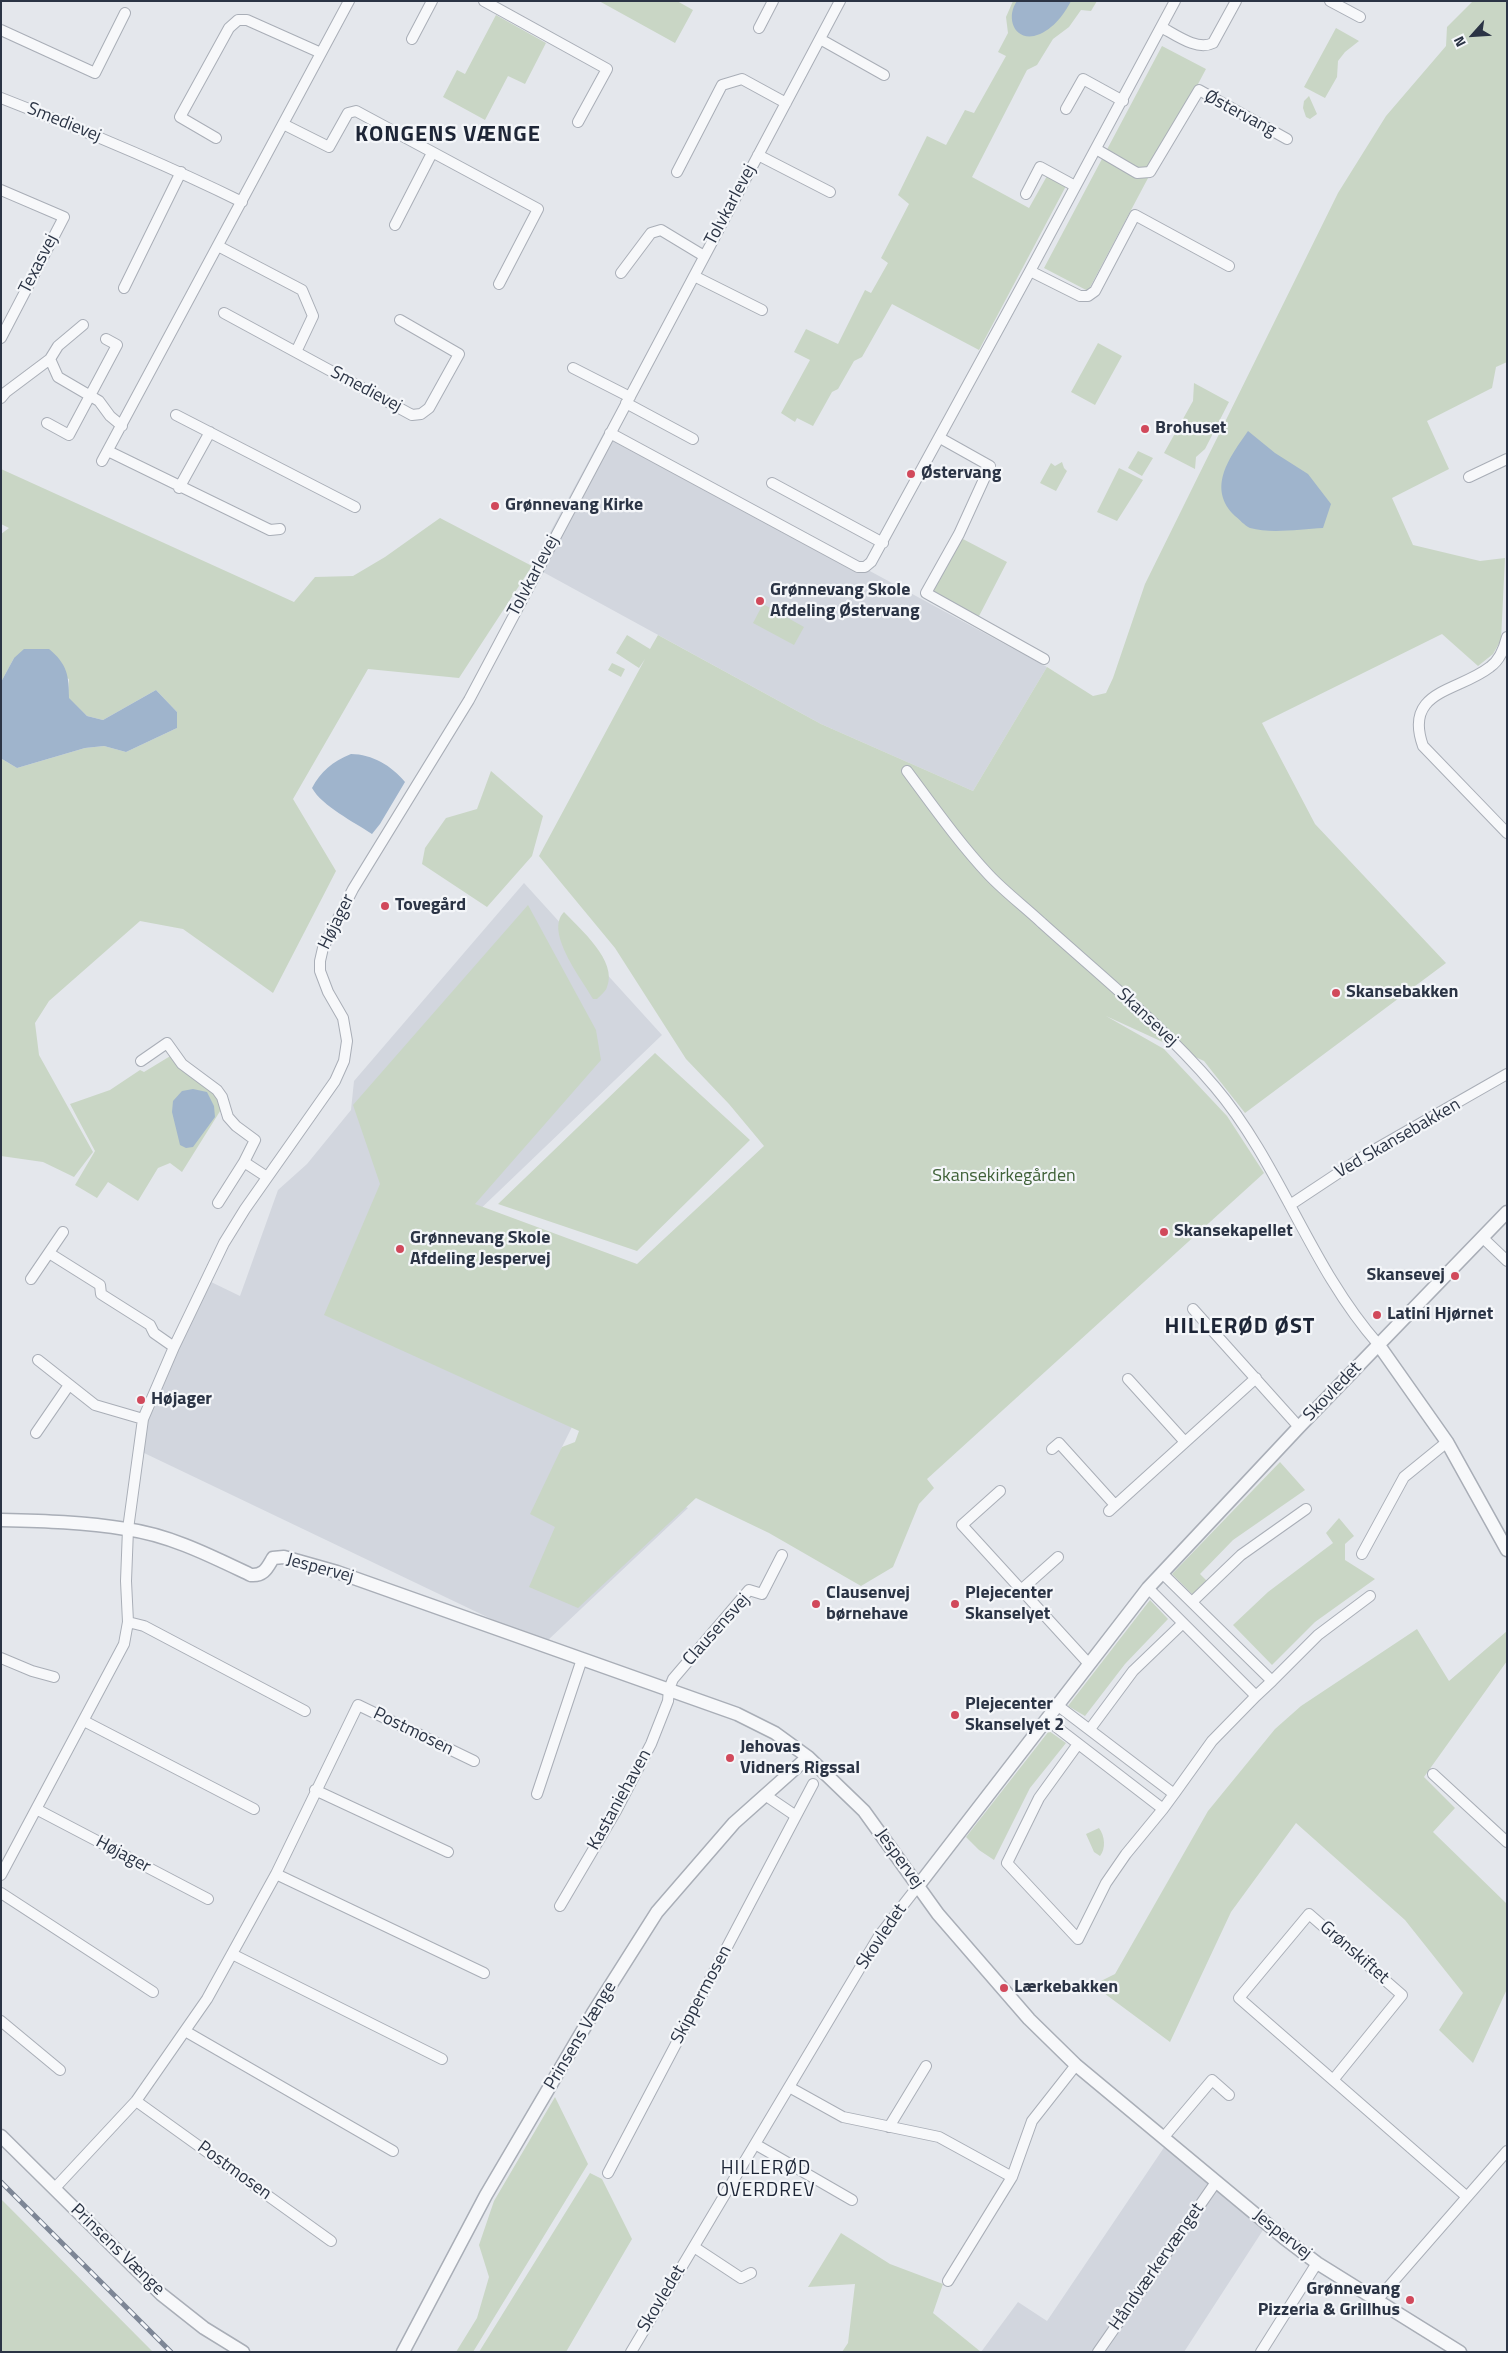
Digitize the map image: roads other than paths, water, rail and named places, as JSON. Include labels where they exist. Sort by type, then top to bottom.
[{"type":"street","points":[[102,461],[349,1]]},
{"type":"street","points":[[484,1],[607,69],[578,122]]},
{"type":"street","points":[[759,28],[773,1]]},
{"type":"street","name":"Tolvkarlevej","points":[[469,700],[840,1]]},
{"type":"street","points":[[610,433],[858,567],[865,567],[871,562],[883,543],[1175,1]]},
{"type":"street","points":[[1161,27],[1199,46],[1207,46],[1213,43],[1236,1]]},
{"type":"street","points":[[1330,1],[1360,17]]},
{"type":"street","points":[[412,39],[429,2]]},
{"type":"street","points":[[1,30],[95,73],[125,13]]},
{"type":"street","points":[[216,138],[180,117],[229,28],[238,20],[247,20],[321,53]]},
{"type":"street","points":[[820,39],[884,75]]},
{"type":"street","points":[[677,172],[722,86],[742,79],[786,103]]},
{"type":"street","points":[[1066,109],[1083,79],[1123,100]]},
{"type":"street","name":"Østervang","points":[[1096,149],[1138,173],[1150,172],[1199,90],[1287,139]]},
{"type":"street","name":"Smedievej","points":[[1,98],[181,172],[242,202]]},
{"type":"street","points":[[283,124],[329,147],[348,113],[356,111],[538,210],[499,284]]},
{"type":"street","points":[[395,226],[432,153]]},
{"type":"street","name":"Tolvkarlevej","points":[[758,155],[830,192]]},
{"type":"street","points":[[1026,194],[1040,167],[1075,186]]},
{"type":"street","points":[[124,288],[181,172]]},
{"type":"street","name":"Texasvej","points":[[1,190],[64,217],[1,338]]},
{"type":"street","points":[[1030,271],[1080,296],[1088,296],[1095,291],[1135,215],[1229,266]]},
{"type":"street","name":"Tolvkarlevej","points":[[621,273],[650,233],[662,230],[704,256]]},
{"type":"street","points":[[218,246],[302,290],[314,316],[296,352]]},
{"type":"street","points":[[694,276],[762,310]]},
{"type":"street","name":"Smedievej","points":[[224,313],[412,415],[422,414],[429,408],[458,354],[400,320]]},
{"type":"street","points":[[1,398],[6,392],[50,359],[58,346],[83,325]]},
{"type":"street","points":[[47,423],[69,435],[117,345],[106,339]]},
{"type":"street","points":[[50,359],[58,377],[90,395],[122,426]]},
{"type":"street","points":[[573,368],[693,439]]},
{"type":"street","points":[[176,415],[355,507]]},
{"type":"street","points":[[179,488],[210,432]]},
{"type":"street","points":[[940,438],[990,466],[959,534],[926,593],[1044,659]]},
{"type":"street","points":[[108,451],[179,488],[270,530],[280,529]]},
{"type":"street","points":[[1469,478],[1507,459]]},
{"type":"street","points":[[772,483],[883,543]]},
{"type":"street","points":[[1507,637],[1499,658],[1490,667],[1433,696],[1424,706],[1418,719],[1418,732],[1423,746],[1507,833]]},
{"type":"street","name":"Højager","points":[[1,1875],[38,1810],[124,1644],[128,1622],[126,1581],[128,1529],[143,1419],[174,1347],[224,1243],[267,1177],[335,1081],[344,1062],[347,1040],[343,1018],[328,992],[320,971],[323,948],[353,889],[469,700]]},
{"type":"street","name":"Skansevej","points":[[907,771],[947,825],[989,875],[1188,1056],[1238,1116],[1262,1153],[1333,1283],[1447,1442],[1507,1550]]},
{"type":"street","points":[[140,1061],[167,1043],[182,1064],[217,1090],[222,1097],[228,1117],[236,1126],[255,1140],[244,1162],[218,1203]]},
{"type":"street","name":"Ved Skansebakken","points":[[1290,1204],[1367,1154],[1507,1074]]},
{"type":"street","points":[[244,1162],[267,1177]]},
{"type":"street","name":"Skovledet","points":[[631,2352],[879,1936],[1148,1588],[1378,1344],[1507,1212]]},
{"type":"street","points":[[31,1279],[63,1232]]},
{"type":"street","points":[[1483,1238],[1507,1261]]},
{"type":"street","points":[[49,1252],[100,1285],[101,1294],[150,1325],[154,1333],[174,1347]]},
{"type":"street","points":[[1193,1310],[1299,1427]]},
{"type":"street","points":[[38,1360],[94,1405],[143,1419]]},
{"type":"street","points":[[1052,1449],[1059,1443],[1112,1508],[1256,1378]]},
{"type":"street","points":[[1128,1379],[1185,1442]]},
{"type":"street","points":[[36,1433],[69,1385]]},
{"type":"street","points":[[1362,1554],[1404,1477],[1447,1442]]},
{"type":"street","points":[[1000,1491],[962,1525],[1089,1664]]},
{"type":"street","points":[[1192,1602],[1241,1555],[1306,1509]]},
{"type":"street","name":"Jespervej","points":[[1,1520],[59,1522],[128,1529],[178,1542],[251,1575],[258,1575],[264,1572],[274,1558],[284,1557],[669,1689],[737,1714],[775,1733],[808,1757],[864,1811],[963,1945],[1029,2019],[1076,2065],[1284,2238],[1317,2262],[1460,2352]]},
{"type":"street","name":"Clausensvej","points":[[669,1689],[673,1678],[750,1590],[762,1594],[782,1555]]},
{"type":"street","points":[[1021,1590],[1058,1557]]},
{"type":"street","points":[[1162,1573],[1272,1681]]},
{"type":"street","points":[[1148,1588],[1256,1696]]},
{"type":"street","points":[[1078,1744],[1039,1798],[1007,1863],[1078,1939],[1106,1883],[1212,1741],[1318,1635],[1370,1596]]},
{"type":"street","points":[[128,1622],[144,1626],[305,1711]]},
{"type":"street","points":[[1090,1729],[1133,1671],[1183,1623]]},
{"type":"street","points":[[1,1658],[32,1671],[54,1677]]},
{"type":"street","points":[[537,1794],[582,1659]]},
{"type":"street","name":"Kastaniehaven","points":[[560,1906],[616,1811],[651,1744],[668,1701],[669,1689]]},
{"type":"street","points":[[1057,1705],[1174,1794]]},
{"type":"street","name":"Postmosen","points":[[54,2189],[136,2101],[208,1999],[276,1874],[315,1790],[358,1706],[474,1761]]},
{"type":"street","points":[[1046,1719],[1163,1808]]},
{"type":"street","points":[[84,1721],[254,1809]]},
{"type":"street","name":"Prinsens Vænge","points":[[403,2352],[486,2195],[594,2013],[657,1912],[734,1823],[808,1757]]},
{"type":"street","points":[[1433,1774],[1507,1842]]},
{"type":"street","name":"Skippermosen","points":[[608,2173],[813,1784]]},
{"type":"street","points":[[315,1790],[448,1852]]},
{"type":"street","points":[[765,1795],[796,1816]]},
{"type":"street","name":"Højager","points":[[38,1810],[208,1899]]},
{"type":"street","points":[[276,1874],[484,1973]]},
{"type":"street","points":[[1,1893],[154,1992]]},
{"type":"street","name":"Grønskiftet","points":[[1333,2080],[1402,1995],[1308,1914],[1239,1998],[1333,2080],[1466,2196]]},
{"type":"street","points":[[232,1954],[442,2059]]},
{"type":"street","points":[[1,2021],[60,2070]]},
{"type":"street","points":[[185,2032],[393,2151]]},
{"type":"street","points":[[948,2281],[1012,2177],[1032,2121],[1076,2065]]},
{"type":"street","points":[[889,2127],[926,2066]]},
{"type":"street","points":[[1163,2138],[1212,2080],[1229,2094]]},
{"type":"street","points":[[789,2086],[843,2118],[939,2137],[1012,2177]]},
{"type":"street","name":"Postmosen","points":[[136,2101],[331,2241]]},
{"type":"street","name":"Prinsens Vænge","points":[[1,2136],[161,2294],[204,2328],[243,2352]]},
{"type":"street","points":[[755,2144],[852,2200]]},
{"type":"street","points":[[1378,2299],[1507,2151]]},
{"type":"street","name":"Håndværkervænget","points":[[1098,2352],[1216,2182]]},
{"type":"street","name":"Skovledet","points":[[694,2247],[741,2278],[750,2273]]},
{"type":"street","points":[[1261,2352],[1317,2262]]},
{"type":"water","points":[[1017,1],[1071,1],[1061,17],[1046,31],[1034,36],[1027,36],[1016,31],[1012,20],[1012,13]]},
{"type":"water","points":[[1248,431],[1275,453],[1308,474],[1331,504],[1323,528],[1277,531],[1258,530],[1244,524],[1226,505],[1222,495],[1224,473],[1234,451]]},
{"type":"water","points":[[24,649],[49,649],[55,654],[66,670],[69,698],[87,716],[103,720],[156,690],[177,712],[177,728],[126,752],[104,746],[85,748],[17,768],[2,759],[1,682],[14,658]]},
{"type":"water","points":[[351,754],[366,756],[381,762],[405,782],[372,834],[323,801],[312,788],[328,768],[338,760]]},
{"type":"water","points":[[193,1089],[207,1092],[214,1106],[215,1117],[193,1147],[186,1148],[180,1145],[172,1112],[173,1101],[182,1091]]},
{"type":"railway","points":[[1,2182],[171,2352]]},
{"type":"place","name":"Brohuset","points":[[1145,429]]},
{"type":"place","name":"Østervang","points":[[911,474]]},
{"type":"place","name":"Grønnevang Kirke","points":[[495,506]]},
{"type":"place","name":"Grønnevang Skole Afdeling Østervang","points":[[760,601]]},
{"type":"place","name":"Tovegård","points":[[385,906]]},
{"type":"place","name":"Skansebakken","points":[[1336,993]]},
{"type":"place","name":"Skansekapellet","points":[[1164,1232]]},
{"type":"place","name":"Grønnevang Skole Afdeling Jespervej","points":[[400,1249]]},
{"type":"place","name":"Skansevej","points":[[1455,1276]]},
{"type":"place","name":"Latini Hjørnet","points":[[1377,1315]]},
{"type":"place","name":"Højager","points":[[141,1400]]},
{"type":"place","name":"Clausenvej børnehave","points":[[816,1604]]},
{"type":"place","name":"Plejecenter Skanselyet","points":[[955,1604]]},
{"type":"place","name":"Plejecenter Skanselyet 2","points":[[955,1715]]},
{"type":"place","name":"Jehovas Vidners Rigssal","points":[[730,1758]]},
{"type":"place","name":"Lærkebakken","points":[[1004,1988]]},
{"type":"place","name":"Grønnevang Pizzeria & Grillhus","points":[[1410,2300]]},
{"type":"district","name":"KONGENS VÆNGE","points":[[448,136]]},
{"type":"district","name":"HILLERØD ØST","points":[[1240,1328]]},
{"type":"district","name":"HILLERØD OVERDREV","points":[[766,2180]]},
{"type":"park label","name":"Skansekirkegården","points":[[1004,1177]]}]
